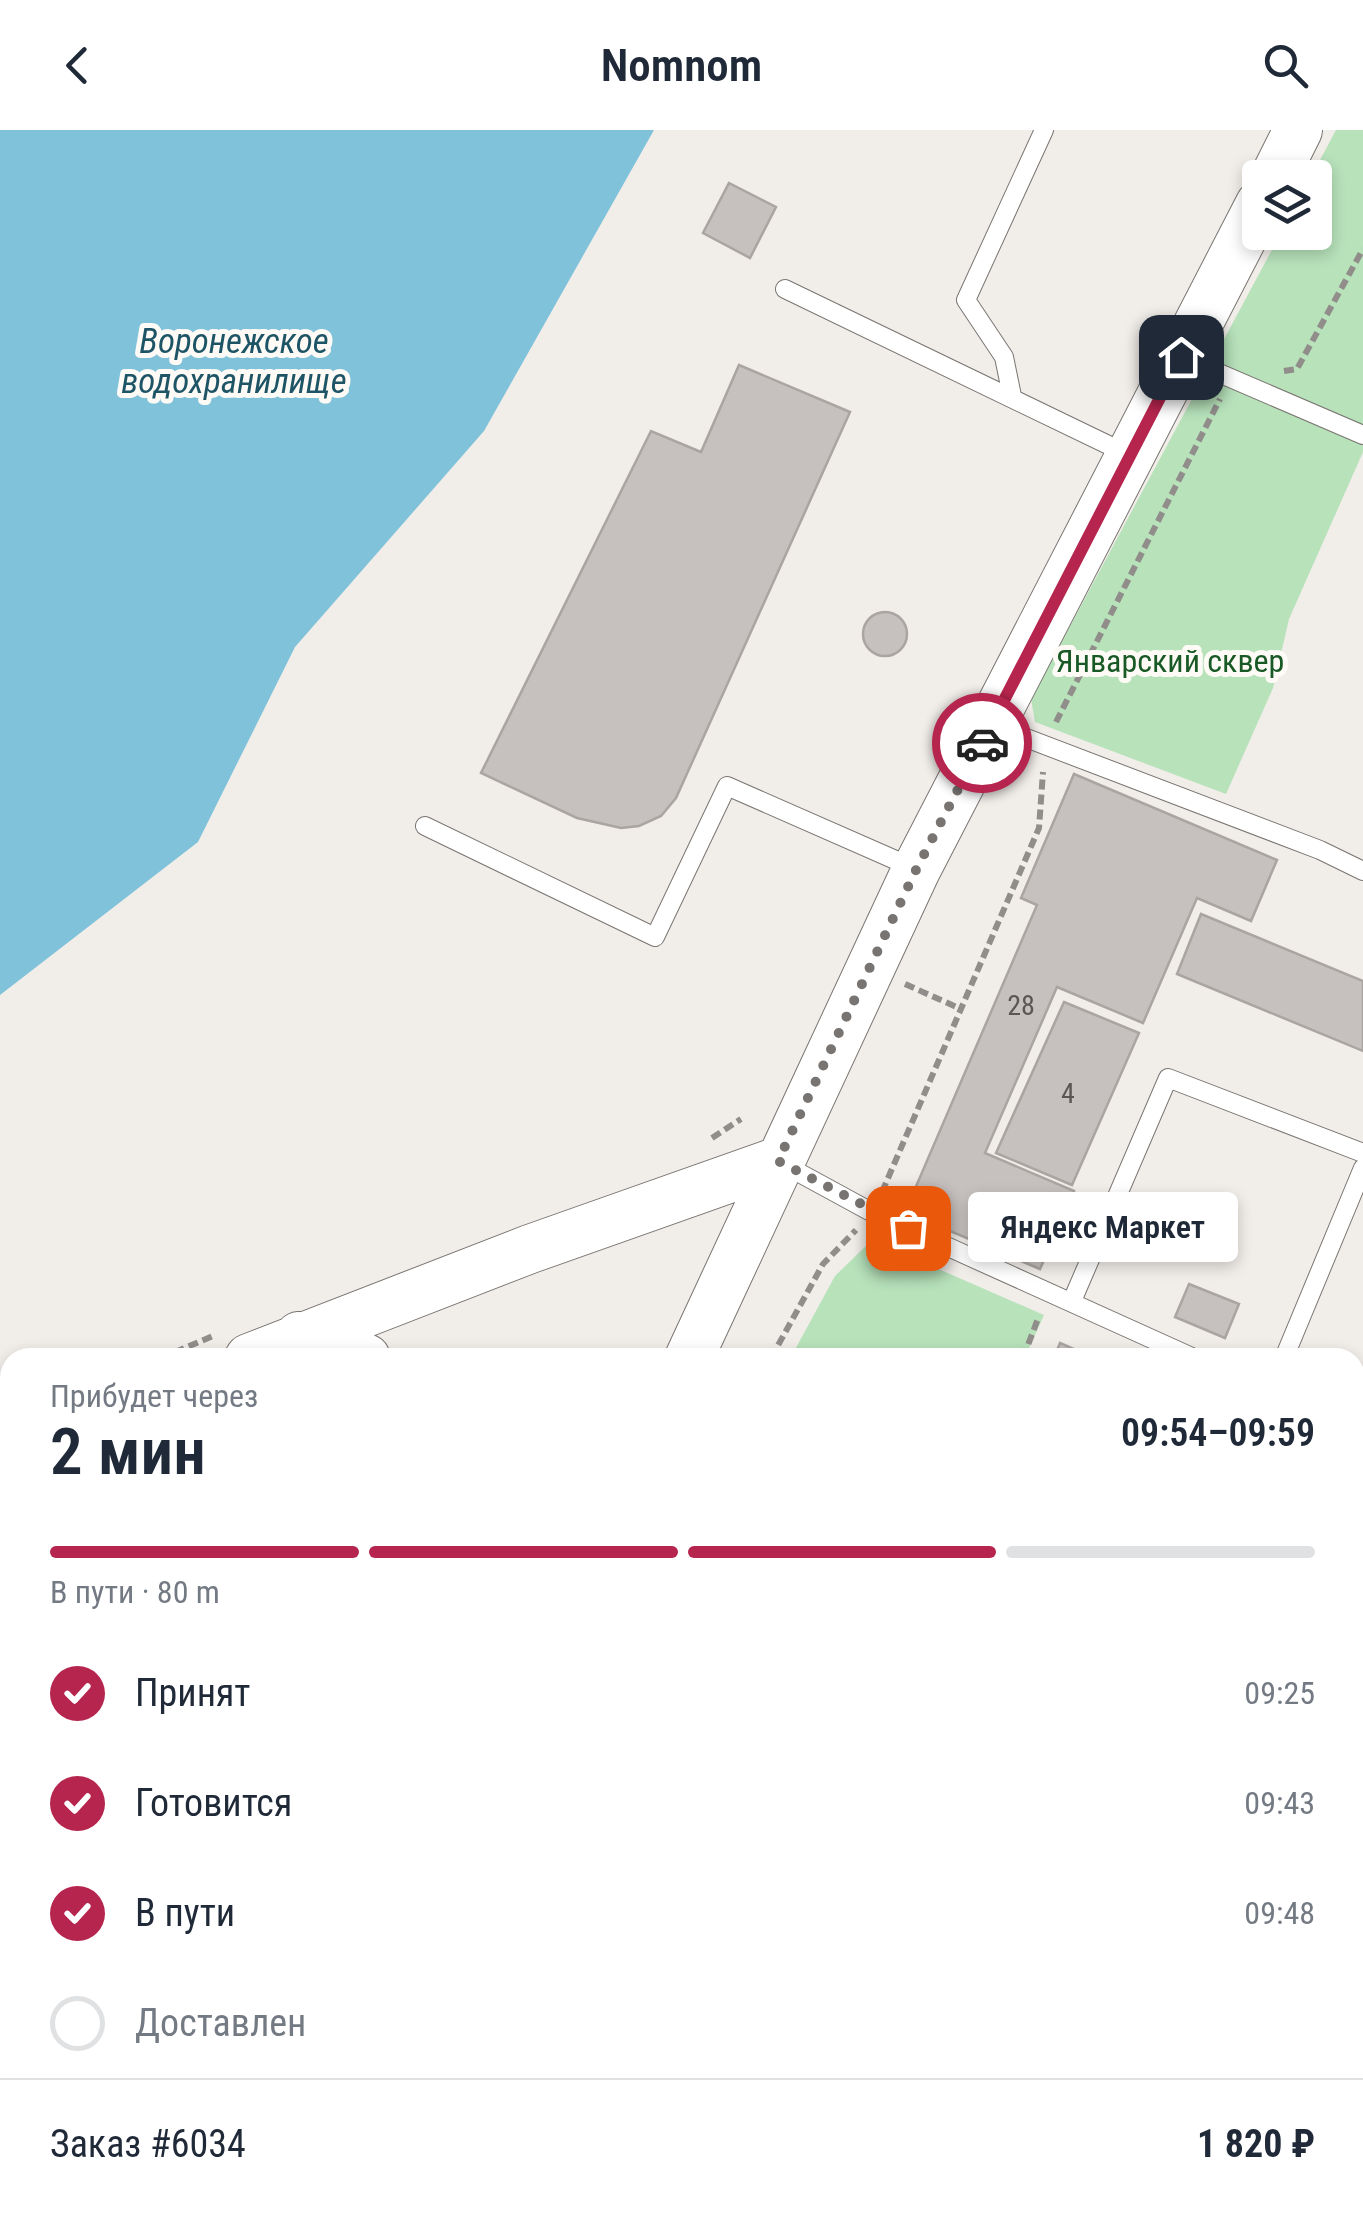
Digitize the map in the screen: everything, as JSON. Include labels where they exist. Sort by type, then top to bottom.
[{"type":"street","points":[[1283,160],[1298,130]]},
{"type":"street","points":[[694,1348],[916,870],[1242,239]]},
{"type":"street","points":[[273,1348],[778,1161]]},
{"type":"street","points":[[300,1336],[336,1348]]},
{"type":"lane","points":[[1012,396],[1004,357],[966,300],[1044,130]]},
{"type":"lane","points":[[785,289],[1130,456]]},
{"type":"lane","points":[[1181,357],[1363,435]]},
{"type":"lane","points":[[991,725],[1320,850],[1363,872]]},
{"type":"lane","points":[[426,826],[655,937],[727,786],[916,870]]},
{"type":"lane","points":[[1072,1302],[1168,1078],[1363,1153]]},
{"type":"lane","points":[[778,1161],[873,1212],[1172,1348]]},
{"type":"lane","points":[[1288,1348],[1363,1168]]},
{"type":"path","points":[[777,1348],[823,1264],[873,1212],[1038,828],[1045,743],[1230,378],[1297,369],[1363,249]]},
{"type":"path","points":[[890,977],[960,1008]]},
{"type":"path","points":[[1027,1348],[1049,1292]]},
{"type":"green space","name":"Январский сквер","points":[[1336,130],[1363,130],[1363,452],[1289,619],[1273,688],[1226,794],[1035,722],[1031,699],[1272,250],[1332,250],[1332,160],[1320,160]]},
{"type":"green space","points":[[872,1240],[1044,1315],[1029,1348],[796,1348],[835,1276]]},
{"type":"water","name":"Воронежское водохранилище","points":[[0,130],[654,130],[484,431],[295,647],[198,842],[0,995]]},
{"type":"building","points":[[729,183],[776,207],[750,258],[703,233]]},
{"type":"building","points":[[739,365],[850,412],[676,798],[661,816],[639,826],[621,828],[577,818],[481,773],[651,431],[701,452]]},
{"type":"building","points":[[885,612],[901,618],[907,634],[901,650],[885,656],[869,650],[863,634],[869,618]]},
{"type":"building","points":[[1074,774],[1277,860],[1251,921],[1197,898],[1143,1023],[1057,987],[985,1153],[1074,1191],[1040,1269],[905,1212],[1037,905],[1021,898]]},
{"type":"building","points":[[1201,914],[1363,981],[1363,1051],[1177,974]]},
{"type":"building","points":[[1064,1002],[1139,1033],[1072,1185],[996,1153]]},
{"type":"building","points":[[1189,1284],[1239,1304],[1225,1338],[1175,1317]]},
{"type":"way so far","points":[[908,1228],[778,1161],[916,870],[982,743]]},
{"type":"place","name":"Яндекс Маркет","points":[[908,1228]]},
{"type":"route","points":[[982,743],[1181,357]]}]
